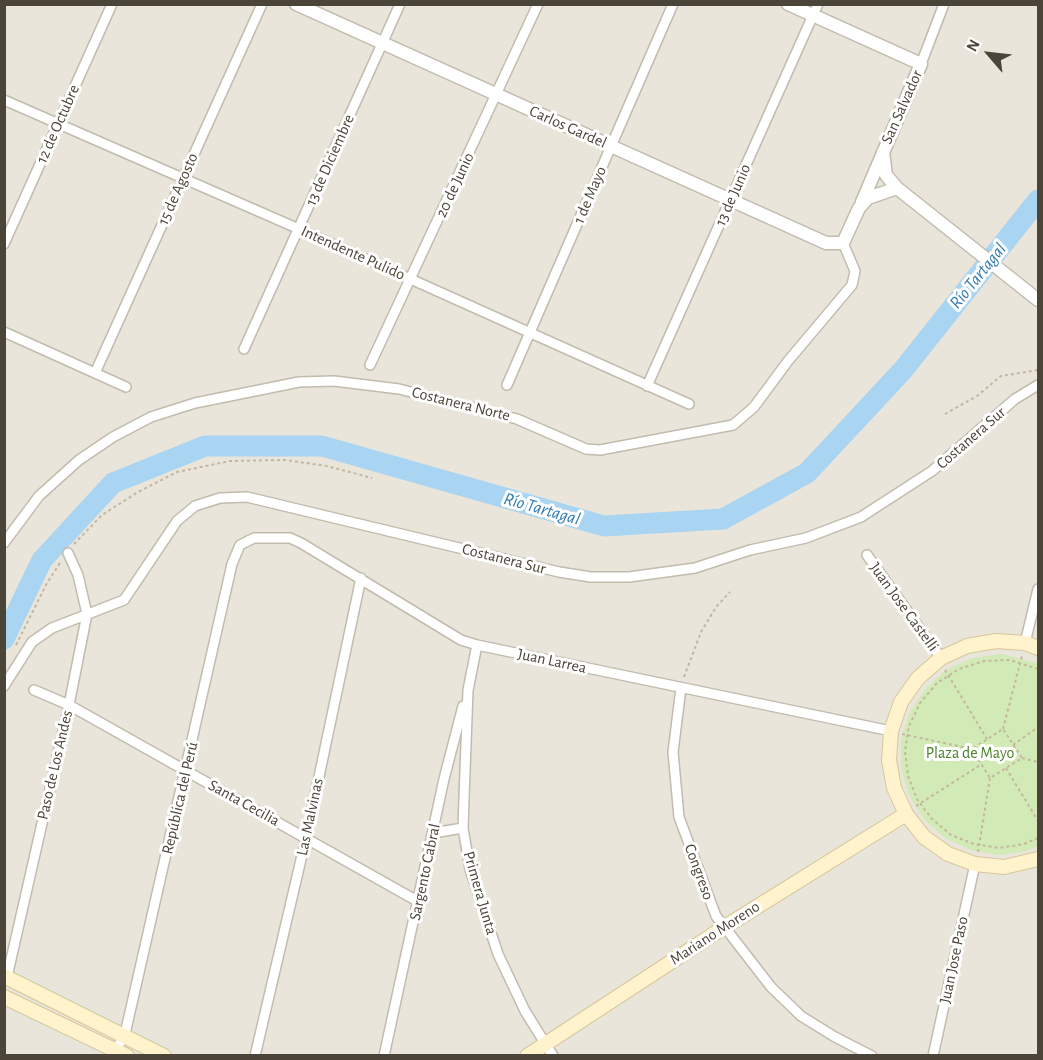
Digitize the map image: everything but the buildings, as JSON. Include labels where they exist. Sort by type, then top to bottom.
[{"type":"main road","points":[[1032,646],[996,641],[977,644],[941,658],[918,678],[901,702],[891,731],[889,760],[894,788],[906,814],[924,837],[948,854],[975,864],[1004,867],[1038,859]]},
{"type":"main road","name":"Mariano Moreno","points":[[527,1056],[549,1050],[723,928],[906,814]]},
{"type":"main road","points":[[6,977],[125,1034],[164,1056]]},
{"type":"main road","points":[[4,996],[122,1053]]},
{"type":"street","name":"12 de Octubre","points":[[4,244],[112,4]]},
{"type":"street","name":"15 de Agosto","points":[[95,373],[262,4]]},
{"type":"street","name":"Carlos Gardel","points":[[296,4],[730,202],[826,243],[843,243]]},
{"type":"street","name":"13 de Diciembre","points":[[244,349],[400,4]]},
{"type":"street","name":"20 de Junio","points":[[370,365],[538,4]]},
{"type":"street","name":"1 de Mayo","points":[[507,385],[672,4]]},
{"type":"street","points":[[788,4],[816,10],[921,64]]},
{"type":"street","name":"San Salvador","points":[[843,243],[921,64],[944,4]]},
{"type":"street","name":"13 de Junio","points":[[647,386],[816,10]]},
{"type":"street","name":"Intendente Pulido","points":[[4,100],[689,404]]},
{"type":"street","points":[[884,148],[886,175],[897,188],[1038,300]]},
{"type":"street","points":[[860,208],[868,198],[876,193],[897,188]]},
{"type":"street","name":"Costanera Norte","points":[[4,543],[39,496],[79,460],[113,437],[151,417],[195,403],[299,382],[334,381],[399,389],[517,418],[586,449],[600,450],[733,425],[754,407],[788,361],[852,285],[855,271],[843,243]]},
{"type":"street","points":[[4,332],[126,387]]},
{"type":"street","name":"Costanera Sur","points":[[4,686],[32,642],[52,628],[124,600],[177,521],[195,506],[220,498],[247,497],[559,573],[591,577],[628,577],[695,568],[750,550],[807,538],[861,517],[932,471],[1015,399],[1038,386]]},
{"type":"street","name":"Juan Larrea","points":[[240,545],[254,538],[290,538],[361,578],[461,640],[477,645],[891,731]]},
{"type":"street","name":"República del Perú","points":[[122,1053],[232,564],[240,545]]},
{"type":"street","name":"Paso de Los Andes","points":[[6,977],[69,705],[87,614],[78,575],[68,553]]},
{"type":"street","name":"Juan Jose Castelli","points":[[867,555],[941,658]]},
{"type":"street","name":"Las Malvinas","points":[[255,1056],[306,838],[361,578]]},
{"type":"street","points":[[1032,646],[1038,589]]},
{"type":"street","name":"Primera Junta","points":[[477,645],[468,690],[463,828],[470,868],[498,954],[525,1011],[549,1050]]},
{"type":"street","name":"Congreso","points":[[681,688],[673,752],[679,817],[704,890],[723,928],[771,987],[801,1016],[872,1056]]},
{"type":"street","name":"Santa Cecilia","points":[[34,690],[69,705],[419,902]]},
{"type":"street","name":"Sargento Cabral","points":[[384,1056],[444,779],[468,690]]},
{"type":"street","points":[[433,833],[463,828]]},
{"type":"street","name":"Juan Jose Paso","points":[[933,1056],[975,864]]},
{"type":"path","points":[[945,414],[977,396],[1001,376],[1038,370]]},
{"type":"path","points":[[13,654],[47,583],[68,553],[102,515],[138,492],[177,472],[230,461],[285,460],[327,466],[372,478]]},
{"type":"path","points":[[681,688],[701,632],[716,607],[730,592]]},
{"type":"path","points":[[891,731],[972,749],[987,740],[1003,729],[1020,663],[1032,646]]},
{"type":"path","points":[[1038,669],[1010,660],[984,661],[959,669],[947,676],[937,683],[920,703],[905,751],[908,776],[920,803],[932,819],[951,835],[979,845],[999,848],[1024,844],[1038,838]]},
{"type":"path","points":[[947,676],[987,740]]},
{"type":"path","points":[[1013,745],[1038,727]]},
{"type":"path","points":[[1003,729],[1022,758],[1038,762]]},
{"type":"path","points":[[972,749],[990,778],[975,864]]},
{"type":"path","points":[[990,778],[1022,758]]},
{"type":"path","points":[[906,814],[982,764]]},
{"type":"path","points":[[1005,768],[1038,820]]},
{"type":"shaded area","points":[[5,5],[1038,5],[1038,1055],[5,1055]]},
{"type":"green space","name":"Plaza de Mayo","points":[[1001,654],[1038,663],[1038,846],[1027,851],[999,855],[971,850],[945,838],[924,819],[909,795],[901,768],[901,739],[910,712],[926,688],[947,669],[973,658]]},
{"type":"waterway","name":"Río Tartagal","points":[[4,639],[42,560],[113,483],[205,446],[322,446],[604,526],[723,519],[807,473],[903,370],[1038,200]]}]
